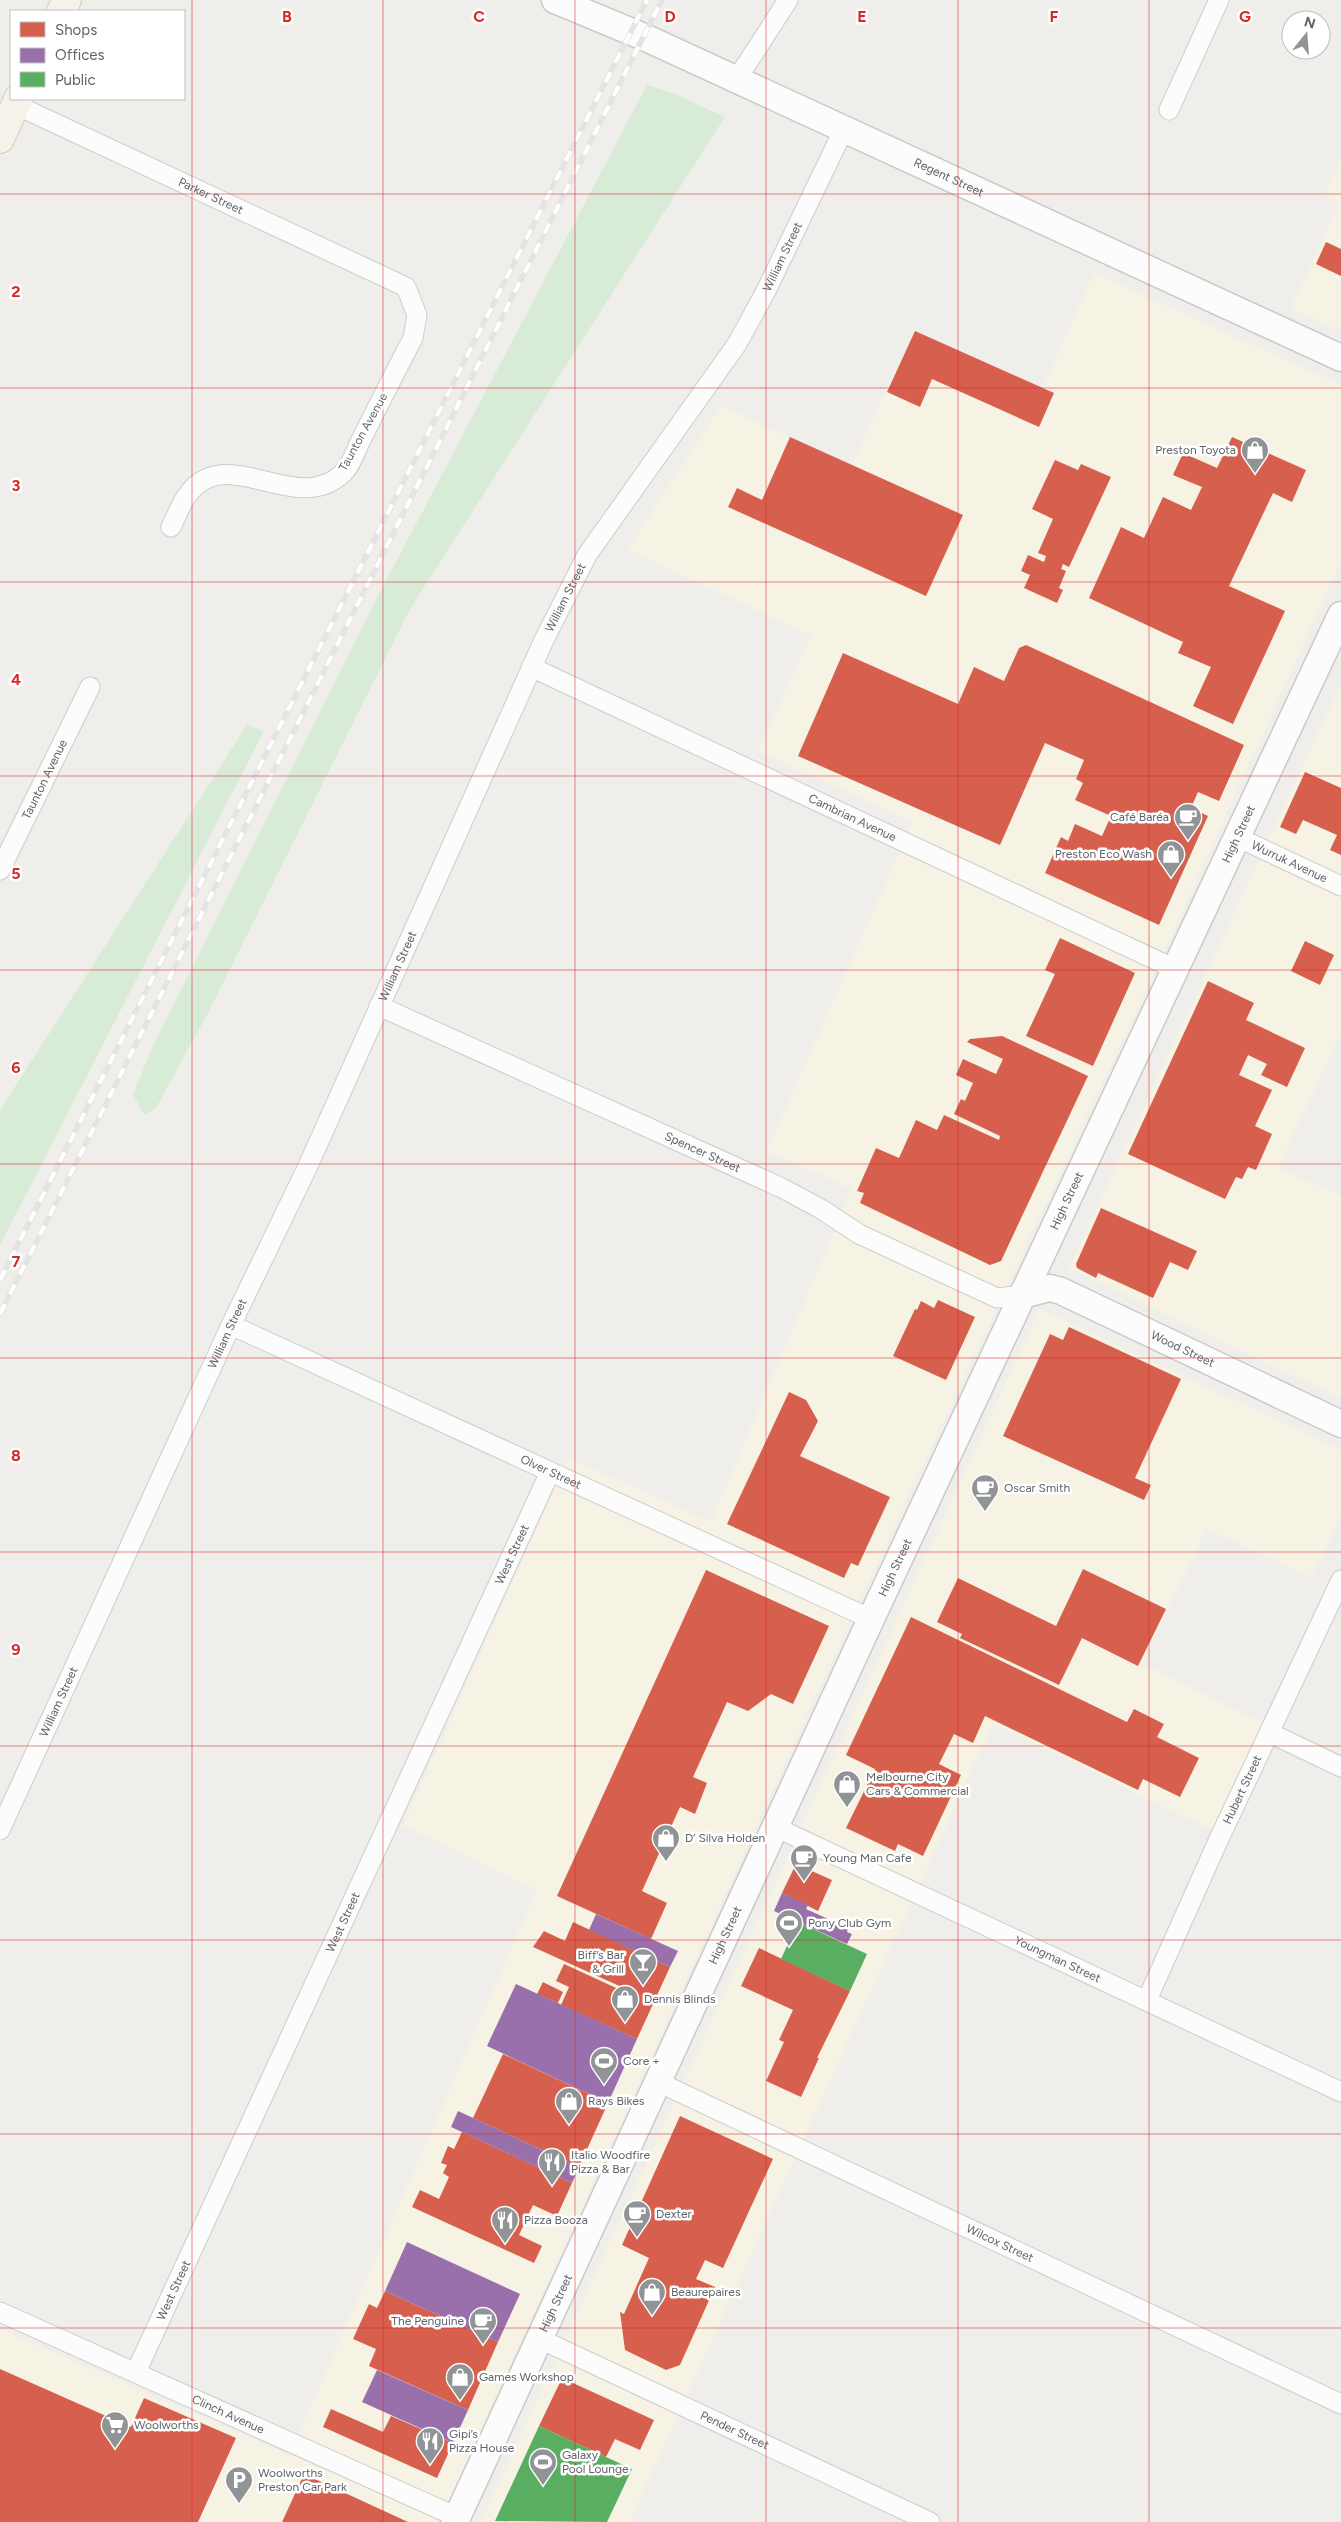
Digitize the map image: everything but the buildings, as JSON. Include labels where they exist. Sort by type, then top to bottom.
[{"type":"main road","name":"Regent Street","points":[[555,0],[644,37],[1341,358]]},
{"type":"main road","points":[[0,139],[17,102]]},
{"type":"main road","name":"High Street","points":[[456,2520],[871,1619],[1341,615]]},
{"type":"main road","name":"Wood Street","points":[[1022,1295],[1050,1288],[1061,1291],[1339,1417]]},
{"type":"street","points":[[737,80],[788,0]]},
{"type":"street","points":[[1169,110],[1219,0]]},
{"type":"street","name":"Parker Street","points":[[17,102],[406,287]]},
{"type":"street","name":"William Street","points":[[0,1830],[231,1325],[307,1168],[531,667],[587,555],[737,344],[766,291],[844,129]]},
{"type":"street","name":"Taunton Avenue","points":[[171,527],[187,496],[207,477],[229,473],[255,477],[290,488],[320,487],[344,473],[413,338],[417,315],[406,287]]},
{"type":"street","name":"Cambrian Avenue","points":[[531,667],[1175,969]]},
{"type":"street","name":"Taunton Avenue","points":[[0,870],[90,688]]},
{"type":"street","name":"Wurruk Avenue","points":[[1237,837],[1341,886]]},
{"type":"street","name":"Spencer Street","points":[[379,1006],[782,1188],[821,1209],[859,1234],[997,1298],[1022,1295]]},
{"type":"street","name":"Olver Street","points":[[231,1325],[871,1619]]},
{"type":"street","name":"West Street","points":[[136,2372],[550,1472]]},
{"type":"street","name":"Hubert Street","points":[[1147,2000],[1218,1841],[1341,1580]]},
{"type":"street","points":[[1270,1733],[1341,1767]]},
{"type":"street","name":"Youngman Street","points":[[775,1827],[1341,2092]]},
{"type":"street","name":"Wilcox Street","points":[[658,2082],[1341,2404]]},
{"type":"street","name":"Clinch Avenue","points":[[0,2312],[136,2372],[456,2520]]},
{"type":"street","name":"Pender Street","points":[[540,2339],[930,2522]]},
{"type":"shaded area","points":[[1341,160],[1341,331],[1291,308],[1340,203],[1325,194]]},
{"type":"shaded area","points":[[1094,273],[1341,385],[1341,561],[1169,941],[863,1593],[438,2522],[0,2522],[0,2329],[291,2456],[537,1890],[403,1825],[569,1458],[711,1522],[852,1189],[767,1151],[913,822],[758,751],[811,636],[628,549],[721,406],[851,465],[915,331],[1043,388]]},
{"type":"shaded area","points":[[1341,684],[1341,1032],[1278,1168],[1341,1196],[1341,1391],[1338,1397],[1069,1268]]},
{"type":"shaded area","points":[[1040,1309],[1341,1450],[1341,1516],[1312,1577],[1206,1529],[1142,1664],[1262,1722],[1215,1832],[993,1723],[629,2522],[481,2522]]},
{"type":"green space","points":[[647,85],[675,94],[725,117],[410,609],[208,1013],[156,1108],[144,1115],[133,1094],[154,1044],[376,600]]},
{"type":"green space","points":[[247,725],[264,731],[0,1245],[0,1110]]},
{"type":"railway","points":[[0,1280],[647,0]]},
{"type":"railway","points":[[0,1314],[662,0]]},
{"type":"place","name":"Preston Toyota","points":[[1255,474]]},
{"type":"place","name":"Café Baréa","points":[[1188,841]]},
{"type":"place","name":"Preston Eco Wash","points":[[1171,878]]},
{"type":"place","name":"Oscar Smith","points":[[985,1512]]},
{"type":"place","name":"Melbourne City Cars & Commercial","points":[[847,1808]]},
{"type":"place","name":"D’ Silva Holden","points":[[666,1862]]},
{"type":"place","name":"Young Man Cafe","points":[[804,1882]]},
{"type":"place","name":"Pony Club Gym","points":[[789,1947]]},
{"type":"place","name":"Biff’s Bar & Grill","points":[[643,1986]]},
{"type":"place","name":"Dennis Blinds","points":[[625,2023]]},
{"type":"place","name":"Core +","points":[[604,2085]]},
{"type":"place","name":"Rays Bikes","points":[[569,2125]]},
{"type":"place","name":"Italio Woodfire Pizza & Bar","points":[[552,2186]]},
{"type":"place","name":"Dexter","points":[[637,2238]]},
{"type":"place","name":"Pizza Booza","points":[[505,2244]]},
{"type":"place","name":"Beaurepaires","points":[[652,2316]]},
{"type":"place","name":"The Penguine","points":[[483,2345]]},
{"type":"place","name":"Games Workshop","points":[[460,2401]]},
{"type":"place","name":"Woolworths","points":[[115,2449]]},
{"type":"place","name":"Gipi’s Pizza House","points":[[430,2465]]},
{"type":"place","name":"Galaxy Pool Lounge","points":[[543,2486]]},
{"type":"place","name":"Woolworths Preston Car Park","points":[[239,2504]]}]
